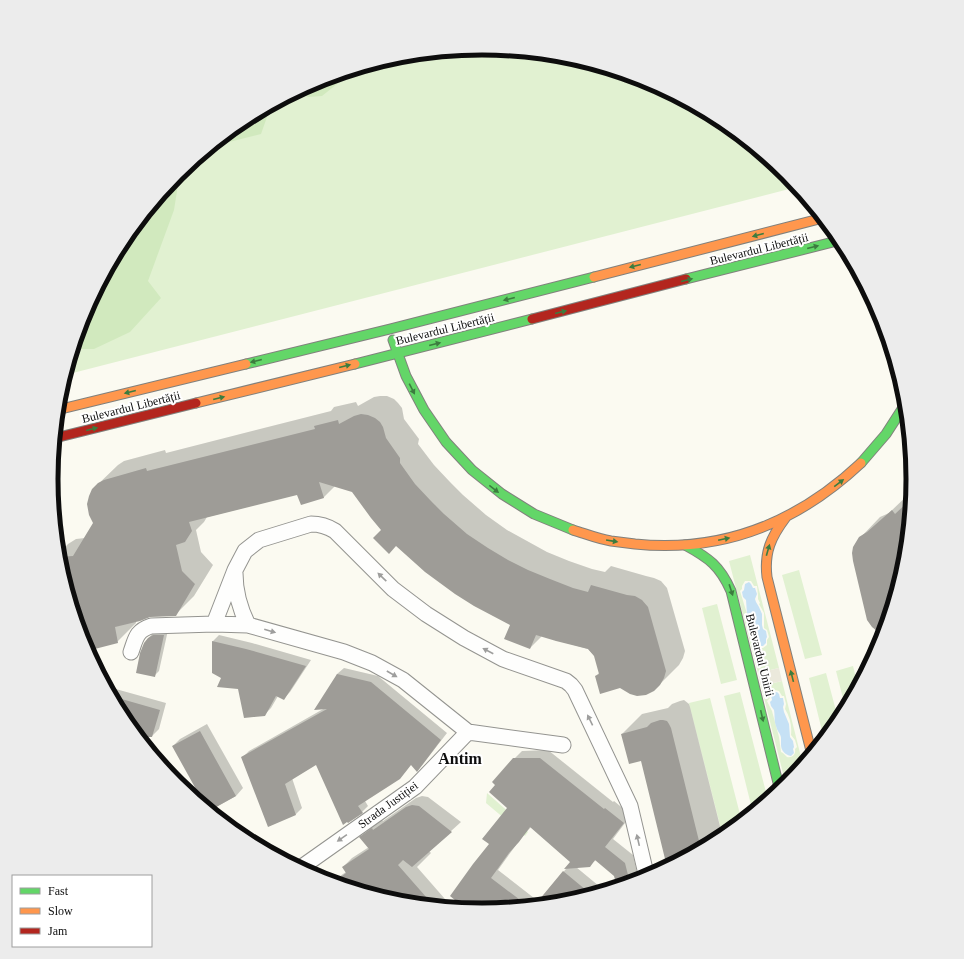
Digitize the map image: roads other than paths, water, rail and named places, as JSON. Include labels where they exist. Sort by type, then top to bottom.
[{"type":"main road","name":"Bulevardul Libertății","points":[[64,408],[390,329],[818,219]]},
{"type":"main road","name":"Bulevardul Libertății","points":[[60,437],[834,242]]},
{"type":"main road","points":[[390,329],[397,353],[410,386],[424,412],[436,430],[466,465],[482,480],[521,507],[549,521],[584,534],[608,540],[641,545],[685,545],[710,542],[736,536],[772,524],[817,499],[846,478],[882,439],[901,412]]},
{"type":"main road","points":[[786,517],[776,530],[771,541],[765,568],[810,748]]},
{"type":"main road","name":"Bulevardul Unirii","points":[[685,545],[702,554],[714,563],[728,581],[749,659],[778,783]]},
{"type":"street","points":[[214,624],[234,570],[245,551],[259,540],[311,524],[318,524],[335,530],[393,588],[426,614],[464,638],[503,658],[566,681],[571,685],[591,722],[630,806],[645,871]]},
{"type":"street","points":[[234,570],[235,587],[241,611],[248,625]]},
{"type":"street","points":[[131,652],[137,634],[143,629],[151,626],[214,624],[248,625],[344,652],[372,663],[403,680],[468,732],[563,745]]},
{"type":"street","name":"Strada Justiției","points":[[305,865],[415,787],[468,732]]},
{"type":"water","points":[[749,582],[753,588],[755,588],[757,594],[755,599],[762,614],[763,629],[766,631],[766,643],[763,646],[760,646],[755,641],[753,628],[747,614],[746,600],[743,597],[742,592],[745,584]]},
{"type":"water","points":[[777,692],[780,698],[783,698],[784,712],[789,724],[790,737],[793,741],[794,753],[791,756],[785,753],[782,749],[781,737],[775,722],[774,710],[770,702],[772,700],[771,695]]},
{"type":"district","name":"Antim","points":[[460,758]]}]
